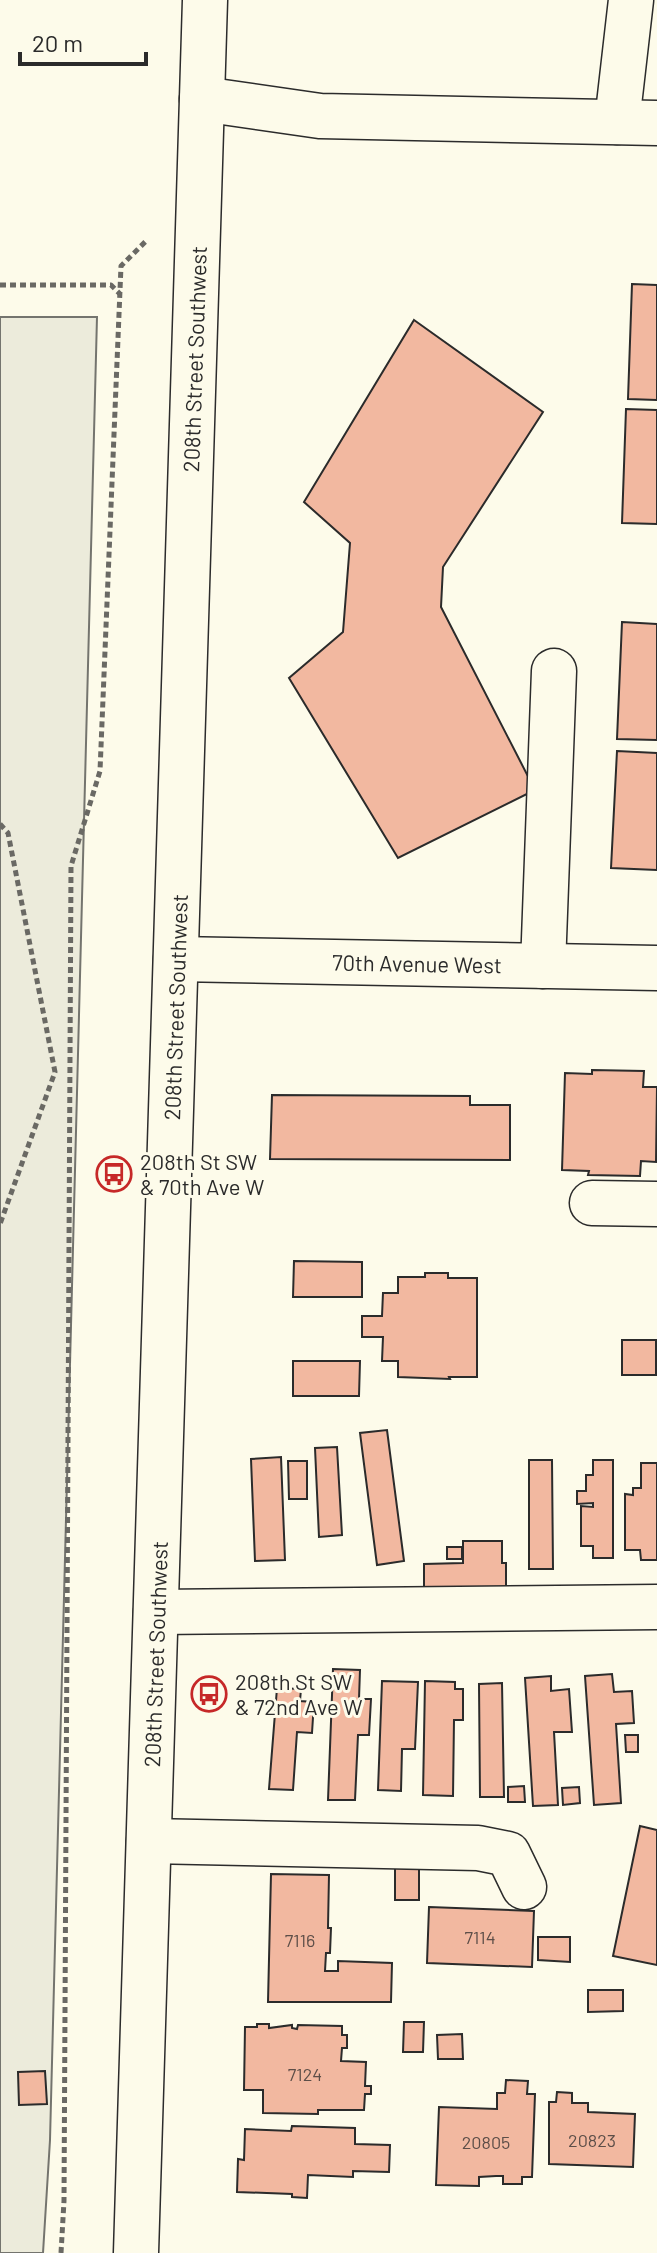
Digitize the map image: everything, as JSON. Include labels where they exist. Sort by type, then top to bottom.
[{"type":"street","name":"208th Street Southwest","points":[[136,2253],[205,0]]},
{"type":"street","points":[[202,99],[320,116],[637,122],[631,0]]},
{"type":"street","points":[[543,966],[554,671]]},
{"type":"street","name":"70th Avenue West","points":[[176,959],[657,968]]},
{"type":"street","points":[[592,1203],[657,1204]]},
{"type":"street","points":[[156,1612],[657,1607]]},
{"type":"street","points":[[149,1841],[478,1848],[508,1854],[524,1887]]},
{"type":"path","points":[[61,2253],[64,2201],[71,866],[100,771],[121,266],[146,241]]},
{"type":"path","points":[[0,285],[111,285],[121,294]]},
{"type":"path","points":[[0,824],[8,833],[55,1072],[0,1224]]},
{"type":"shaded area","points":[[0,317],[97,317],[50,2140],[43,2253],[0,2253]]},
{"type":"building","points":[[632,284],[657,285],[657,400],[628,399]]},
{"type":"building","points":[[414,320],[543,412],[443,567],[441,607],[535,790],[398,858],[289,678],[343,632],[350,543],[304,502]]},
{"type":"building","points":[[626,409],[657,410],[657,524],[622,523]]},
{"type":"building","points":[[622,622],[657,624],[657,740],[617,739]]},
{"type":"building","points":[[617,751],[657,753],[657,870],[611,868]]},
{"type":"building","points":[[592,1070],[644,1071],[643,1087],[657,1087],[656,1162],[641,1161],[640,1176],[588,1175],[589,1171],[562,1170],[565,1073],[592,1074]]},
{"type":"building","points":[[272,1095],[470,1096],[470,1105],[510,1105],[510,1160],[270,1159]]},
{"type":"building","points":[[294,1261],[362,1262],[362,1297],[293,1297]]},
{"type":"building","points":[[425,1273],[448,1273],[448,1278],[477,1278],[477,1377],[398,1377],[398,1361],[382,1361],[383,1337],[362,1337],[362,1316],[382,1316],[383,1293],[398,1293],[398,1277],[425,1277]]},
{"type":"building","points":[[622,1340],[656,1340],[656,1375],[622,1375]]},
{"type":"building","points":[[293,1361],[360,1361],[359,1396],[293,1396]]},
{"type":"building","points":[[387,1430],[404,1561],[377,1565],[360,1433]]},
{"type":"building","points":[[337,1447],[342,1535],[319,1537],[315,1448]]},
{"type":"building","points":[[281,1457],[285,1560],[255,1561],[251,1459]]},
{"type":"building","points":[[529,1460],[552,1460],[553,1569],[529,1569]]},
{"type":"building","points":[[593,1460],[613,1460],[613,1558],[593,1558],[593,1546],[581,1546],[581,1506],[593,1507],[593,1503],[577,1504],[577,1491],[586,1491],[586,1475],[593,1475]]},
{"type":"building","points":[[288,1461],[307,1461],[307,1499],[289,1499]]},
{"type":"building","points":[[641,1463],[657,1463],[657,1560],[641,1560],[640,1550],[625,1550],[625,1494],[633,1495],[633,1488],[641,1488]]},
{"type":"building","points":[[463,1541],[502,1541],[506,1595],[424,1596],[424,1564],[463,1563]]},
{"type":"building","points":[[447,1547],[462,1547],[462,1559],[447,1559]]},
{"type":"building","points":[[333,1669],[360,1670],[359,1699],[371,1699],[369,1735],[358,1735],[355,1800],[328,1800]]},
{"type":"building","points":[[612,1674],[614,1692],[632,1691],[634,1723],[616,1724],[621,1803],[594,1805],[585,1676]]},
{"type":"building","points":[[551,1676],[551,1691],[569,1689],[572,1732],[554,1732],[558,1805],[533,1806],[525,1678]]},
{"type":"building","points":[[382,1681],[418,1682],[415,1749],[402,1749],[401,1791],[378,1790]]},
{"type":"building","points":[[425,1681],[455,1682],[455,1689],[463,1689],[463,1720],[454,1720],[453,1796],[423,1795]]},
{"type":"building","points":[[502,1683],[504,1797],[480,1797],[479,1684]]},
{"type":"building","points":[[277,1688],[301,1689],[300,1701],[314,1702],[312,1733],[297,1732],[293,1790],[269,1789]]},
{"type":"building","points":[[625,1735],[638,1735],[638,1752],[626,1752]]},
{"type":"building","points":[[524,1786],[525,1802],[508,1802],[508,1787]]},
{"type":"building","points":[[579,1787],[580,1803],[563,1805],[562,1788]]},
{"type":"building","points":[[640,1826],[657,1830],[657,1965],[613,1956]]},
{"type":"building","points":[[419,1861],[419,1900],[395,1900],[395,1862]]},
{"type":"building","points":[[271,1874],[329,1875],[330,1953],[326,1953],[325,1971],[338,1971],[338,1961],[392,1963],[391,2002],[268,2002]]},
{"type":"building","points":[[429,1907],[534,1911],[532,1967],[427,1963]]},
{"type":"building","points":[[538,1937],[570,1937],[570,1962],[538,1960]]},
{"type":"building","points":[[588,1990],[623,1990],[623,2011],[588,2012]]},
{"type":"building","points":[[404,2022],[424,2022],[423,2052],[403,2052]]},
{"type":"building","points":[[257,2024],[269,2024],[269,2028],[292,2025],[297,2029],[298,2025],[342,2026],[342,2035],[347,2035],[347,2048],[342,2048],[341,2061],[366,2062],[365,2086],[371,2086],[371,2094],[365,2094],[364,2110],[318,2110],[318,2114],[263,2113],[263,2090],[244,2090],[245,2027],[257,2027]]},
{"type":"building","points":[[462,2034],[463,2059],[438,2059],[437,2035]]},
{"type":"building","points":[[45,2071],[47,2104],[19,2105],[18,2072]]},
{"type":"building","points":[[506,2080],[528,2081],[527,2094],[535,2094],[532,2177],[522,2177],[522,2184],[503,2184],[503,2176],[496,2176],[479,2177],[479,2186],[436,2185],[439,2107],[497,2109],[497,2093],[505,2093]]},
{"type":"building","points":[[557,2092],[572,2093],[572,2103],[588,2103],[588,2112],[635,2114],[633,2167],[549,2164],[549,2102],[556,2102]]},
{"type":"building","points":[[292,2126],[355,2128],[355,2144],[390,2145],[389,2172],[353,2171],[353,2177],[308,2175],[307,2198],[292,2197],[292,2194],[237,2192],[238,2159],[244,2160],[245,2129],[291,2131]]},
{"type":"place","name":"208th St SW & 70th Ave W","points":[[114,1174]]},
{"type":"place","name":"208th St SW & 72nd Ave W","points":[[209,1694]]}]
